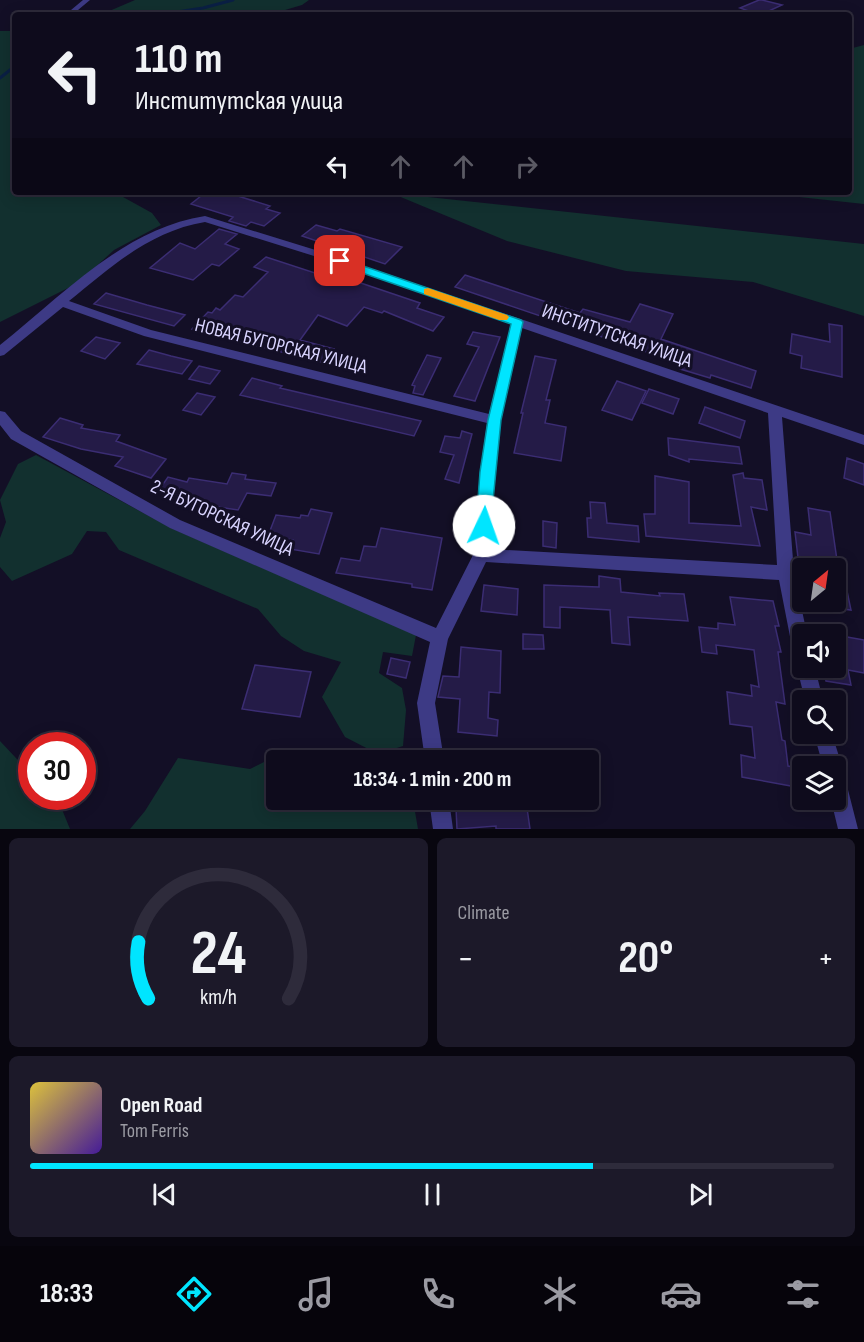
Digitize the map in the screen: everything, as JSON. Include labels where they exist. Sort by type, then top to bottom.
[{"type":"street","points":[[72,12],[87,0]]},
{"type":"street","name":"ИНСТИТУТСКАЯ УЛИЦА","points":[[61,302],[120,253],[166,228],[186,220],[205,219],[864,440]]},
{"type":"street","points":[[0,352],[61,302]]},
{"type":"street","name":"НОВАЯ БУГОРСКАЯ УЛИЦА","points":[[61,302],[148,333],[494,420]]},
{"type":"street","points":[[433,750],[426,703],[440,638],[481,555],[487,472],[494,420],[517,322]]},
{"type":"street","points":[[775,410],[786,573],[796,624]]},
{"type":"street","name":"2-Я БУГОРСКАЯ УЛИЦА","points":[[0,416],[16,435],[175,524],[440,638]]},
{"type":"street","points":[[481,555],[786,573]]},
{"type":"street","points":[[440,810],[442,829]]},
{"type":"street","points":[[843,810],[848,829]]},
{"type":"green space","points":[[135,0],[309,0],[302,5],[278,12],[107,12]]},
{"type":"green space","points":[[0,31],[12,31],[12,195],[119,195],[152,213],[161,225],[114,250],[78,283],[0,322]]},
{"type":"green space","points":[[864,45],[864,204],[781,195],[852,195],[852,48]]},
{"type":"green space","points":[[396,195],[864,244],[864,316],[753,282],[626,271],[507,241]]},
{"type":"green space","points":[[36,455],[173,529],[416,635],[412,656],[383,652],[379,673],[402,688],[406,710],[403,746],[390,750],[370,750],[345,737],[322,697],[341,662],[304,651],[281,636],[258,609],[119,550],[106,532],[87,531],[72,554],[12,581],[0,567],[0,538],[6,522],[0,500],[18,464]]},
{"type":"green space","points":[[0,741],[18,760],[18,810],[62,810],[70,829],[0,829]]},
{"type":"green space","points":[[178,758],[250,769],[266,761],[266,810],[415,810],[418,829],[130,829],[145,811]]},
{"type":"building","points":[[759,0],[782,5],[767,12],[751,12],[740,8]]},
{"type":"building","points":[[202,195],[235,195],[270,206],[266,209],[280,213],[264,226],[251,222],[246,226],[229,221],[233,217],[191,204]]},
{"type":"building","points":[[316,225],[337,231],[340,229],[402,247],[385,264],[302,236]]},
{"type":"building","points":[[219,229],[237,234],[225,244],[239,249],[219,266],[212,264],[193,280],[150,268],[180,243],[195,249]]},
{"type":"building","points":[[266,257],[327,277],[331,273],[340,276],[420,303],[417,308],[444,317],[433,331],[384,311],[382,313],[364,307],[347,326],[318,315],[300,340],[334,349],[324,363],[192,329],[208,312],[212,313],[216,308],[220,310],[235,295],[243,297],[268,272],[254,267]]},
{"type":"building","points":[[465,275],[580,313],[583,309],[630,322],[640,304],[673,314],[661,339],[756,371],[751,388],[711,375],[710,378],[680,369],[682,364],[455,287]]},
{"type":"building","points":[[106,293],[185,315],[174,326],[94,304]]},
{"type":"building","points":[[829,324],[842,326],[842,377],[801,368],[802,356],[790,353],[792,334],[830,342]]},
{"type":"building","points":[[473,332],[500,337],[475,401],[454,396],[479,347],[467,344]]},
{"type":"building","points":[[96,337],[120,343],[105,359],[81,351]]},
{"type":"building","points":[[149,350],[192,361],[182,374],[137,364]]},
{"type":"building","points":[[427,355],[441,358],[423,395],[413,393],[415,386],[412,385]]},
{"type":"building","points":[[535,356],[556,360],[546,400],[550,400],[545,423],[566,427],[561,461],[514,453]]},
{"type":"building","points":[[199,366],[220,371],[210,384],[189,379]]},
{"type":"building","points":[[252,378],[282,386],[280,388],[421,421],[414,436],[240,395]]},
{"type":"building","points":[[617,381],[646,391],[632,420],[602,410]]},
{"type":"building","points":[[649,389],[679,399],[673,414],[642,403]]},
{"type":"building","points":[[197,393],[215,397],[201,415],[183,410]]},
{"type":"building","points":[[705,407],[745,421],[740,438],[699,423]]},
{"type":"building","points":[[60,418],[83,425],[81,428],[120,435],[116,441],[166,459],[151,478],[115,466],[123,457],[81,449],[43,437]]},
{"type":"building","points":[[462,431],[472,434],[459,483],[445,479],[454,455],[440,452],[445,436],[460,438]]},
{"type":"building","points":[[668,438],[739,447],[742,464],[689,459],[689,462],[669,455]]},
{"type":"building","points":[[847,458],[864,464],[864,485],[844,478]]},
{"type":"building","points":[[232,473],[246,475],[245,479],[276,483],[271,496],[247,493],[238,510],[178,501],[181,495],[159,490],[168,477],[187,482],[189,478],[227,484]]},
{"type":"building","points":[[743,473],[744,478],[762,480],[767,510],[751,507],[760,546],[646,536],[644,514],[655,514],[655,476],[689,482],[689,523],[741,526],[733,475]]},
{"type":"building","points":[[590,502],[605,503],[607,523],[638,526],[639,542],[588,537],[587,518],[591,518]]},
{"type":"building","points":[[808,508],[830,512],[837,558],[798,558],[795,532],[811,535]]},
{"type":"building","points":[[311,509],[332,513],[319,554],[290,549],[293,540],[268,536],[276,515],[300,518],[301,515],[308,516]]},
{"type":"building","points":[[543,521],[557,523],[556,548],[543,546]]},
{"type":"building","points":[[381,528],[442,538],[432,590],[412,587],[412,584],[336,573],[341,558],[360,561],[364,546],[376,547]]},
{"type":"building","points":[[599,576],[620,579],[621,592],[660,596],[659,593],[684,594],[688,621],[628,617],[630,645],[612,643],[610,610],[560,607],[560,628],[544,627],[544,585],[599,587]]},
{"type":"building","points":[[484,585],[518,589],[517,615],[481,611]]},
{"type":"building","points":[[846,586],[851,610],[846,609]]},
{"type":"building","points":[[730,597],[773,601],[779,626],[775,626],[781,652],[778,652],[785,704],[776,702],[788,766],[792,767],[792,786],[742,777],[741,755],[755,758],[752,727],[730,724],[727,692],[752,696],[751,685],[759,687],[754,650],[716,645],[717,654],[702,652],[699,627],[718,629],[718,623],[735,625]]},
{"type":"building","points":[[523,634],[543,635],[544,649],[523,649]]},
{"type":"building","points":[[846,637],[864,640],[864,673],[848,670],[851,685],[826,681],[826,678],[846,678]]},
{"type":"building","points":[[461,647],[501,651],[500,693],[489,692],[488,718],[498,720],[497,736],[458,732],[460,699],[438,697],[443,676],[459,677]]},
{"type":"building","points":[[391,658],[410,662],[406,678],[387,674]]},
{"type":"building","points":[[255,665],[311,672],[300,717],[242,709]]},
{"type":"building","points":[[456,810],[527,810],[530,829],[496,829],[496,826],[457,829]]},
{"type":"waterway","points":[[177,12],[233,0]]},
{"type":"waterway","points":[[0,78],[12,68]]},
{"type":"slow traffic","points":[[428,292],[503,317]]},
{"type":"route","points":[[340,261],[517,322],[494,420],[487,472],[484,526]]}]
